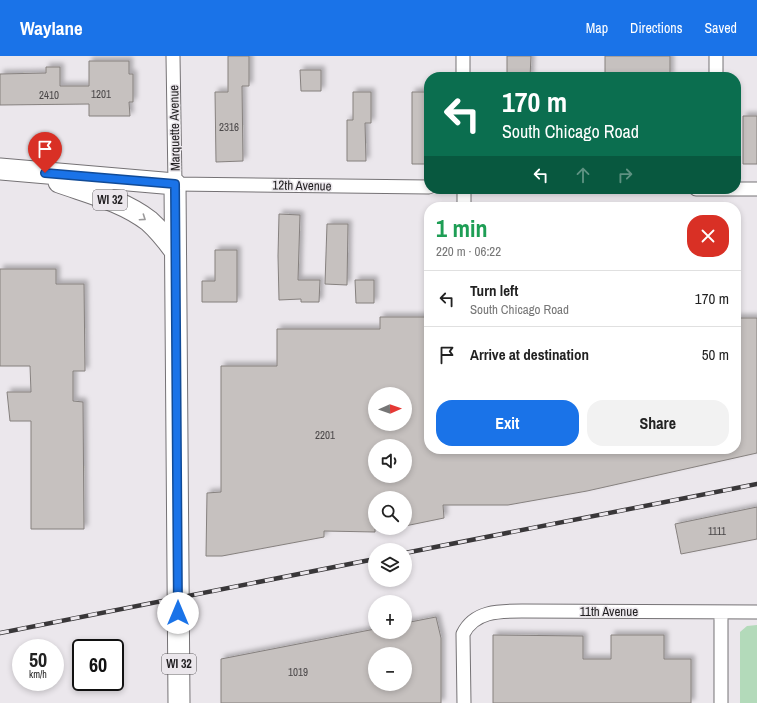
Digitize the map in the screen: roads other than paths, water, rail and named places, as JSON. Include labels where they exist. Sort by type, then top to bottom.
[{"type":"main road","name":"WI 32","points":[[0,169],[175,184]]},
{"type":"main road","name":"WI 32","points":[[30,172],[122,204],[148,221],[161,233],[175,251]]},
{"type":"main road","name":"Marquette Avenue","points":[[175,184],[179,703]]},
{"type":"street","name":"Marquette Avenue","points":[[173,56],[175,184]]},
{"type":"street","points":[[463,56],[463,72]]},
{"type":"street","points":[[716,56],[716,72]]},
{"type":"street","name":"12th Avenue","points":[[175,184],[424,187]]},
{"type":"street","points":[[741,189],[757,189]]},
{"type":"street","name":"11th Avenue","points":[[464,703],[462,639],[466,628],[474,619],[480,616],[499,611],[757,612]]},
{"type":"street","points":[[721,612],[721,703]]},
{"type":"railway","points":[[412,552],[757,484]]},
{"type":"railway","points":[[0,633],[368,560]]}]
